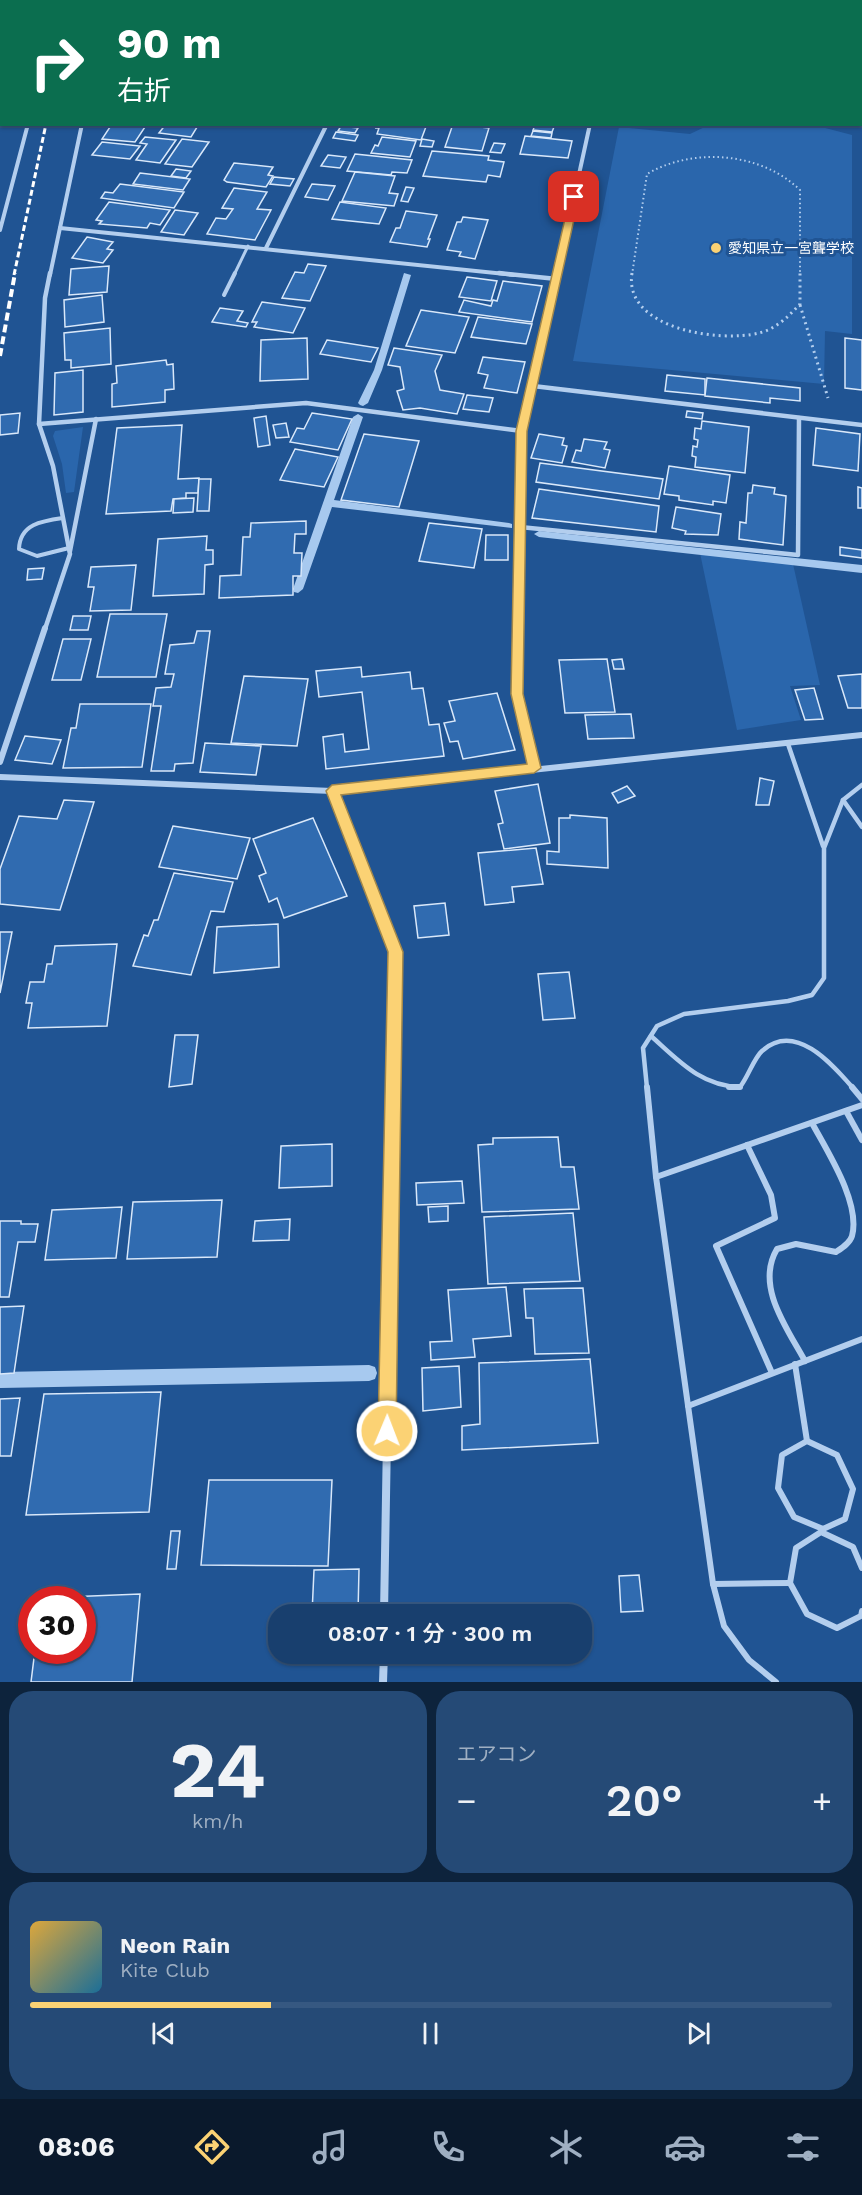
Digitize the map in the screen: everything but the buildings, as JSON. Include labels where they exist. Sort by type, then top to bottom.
[{"type":"street","points":[[0,230],[27,126]]},
{"type":"street","points":[[69,551],[53,466],[39,424],[45,298],[81,126]]},
{"type":"street","points":[[266,248],[326,126]]},
{"type":"street","points":[[534,768],[517,694],[522,431],[590,126]]},
{"type":"street","points":[[60,228],[557,279]]},
{"type":"street","points":[[533,386],[862,425]]},
{"type":"street","points":[[39,424],[306,403],[522,431]]},
{"type":"street","points":[[520,526],[798,555],[799,418]]},
{"type":"street","points":[[0,762],[69,551],[96,419]]},
{"type":"street","points":[[0,777],[332,791],[862,735]]},
{"type":"street","points":[[332,791],[395,952],[384,1604]]},
{"type":"street","points":[[383,1682],[384,1664]]},
{"type":"lane","points":[[224,295],[248,246]]},
{"type":"lane","points":[[63,519],[44,521],[23,531],[19,540],[19,549],[26,555],[38,556],[69,551]]},
{"type":"lane","points":[[776,1682],[749,1660],[724,1626],[713,1584],[656,1177],[643,1048],[657,1026],[684,1014],[788,1001],[812,995],[824,978],[824,848],[788,744]]},
{"type":"lane","points":[[824,848],[843,800],[862,785]]},
{"type":"lane","points":[[843,800],[862,827]]},
{"type":"lane","points":[[651,1036],[704,1082],[724,1088],[740,1087],[751,1074],[759,1053],[770,1044],[788,1042],[805,1044],[838,1069],[862,1099]]},
{"type":"lane","points":[[656,1177],[862,1105]]},
{"type":"lane","points":[[846,1111],[862,1140]]},
{"type":"lane","points":[[805,1361],[775,1302],[769,1284],[770,1262],[777,1249],[796,1244],[836,1252],[845,1246],[852,1236],[854,1225],[850,1198],[812,1123]]},
{"type":"lane","points":[[747,1146],[771,1195],[774,1218],[716,1246],[772,1373]]},
{"type":"lane","points":[[688,1406],[862,1339]]},
{"type":"lane","points":[[795,1364],[807,1441]]},
{"type":"lane","points":[[807,1441],[837,1455],[853,1489],[845,1519],[823,1529],[794,1517],[778,1488],[782,1455],[807,1441]]},
{"type":"lane","points":[[862,1568],[853,1547],[821,1532],[796,1548],[790,1583],[807,1614],[837,1628],[861,1616],[862,1611]]},
{"type":"lane","points":[[713,1584],[790,1583]]},
{"type":"path","points":[[800,304],[787,320],[761,333],[736,336],[674,326],[649,316],[634,299],[631,279],[647,174],[666,163],[717,157],[741,159],[766,165],[792,181],[800,190],[800,304],[829,401]]},
{"type":"shaded area","name":"愛知県立一宮聾学校","points":[[707,126],[818,126],[852,135],[852,334],[825,331],[824,384],[573,361],[619,127],[690,134]]},
{"type":"shaded area","points":[[83,427],[74,492],[66,493],[62,464],[53,436],[55,431]]},
{"type":"shaded area","points":[[700,553],[793,564],[820,685],[790,686],[801,720],[737,730]]},
{"type":"waterway","points":[[363,403],[378,370],[407,275]]},
{"type":"waterway","points":[[328,503],[358,417]]},
{"type":"waterway","points":[[298,589],[328,503]]},
{"type":"waterway","points":[[328,503],[509,526]]},
{"type":"waterway","points":[[539,534],[862,569]]},
{"type":"waterway","points":[[0,1380],[369,1373]]},
{"type":"railway","points":[[14,275],[46,126]]},
{"type":"railway","points":[[0,356],[15,273]]},
{"type":"place","name":"愛知県立一宮聾学校","points":[[716,248]]},
{"type":"route","points":[[387,1431],[395,952],[332,791],[534,768],[517,694],[522,431],[574,197]]}]
